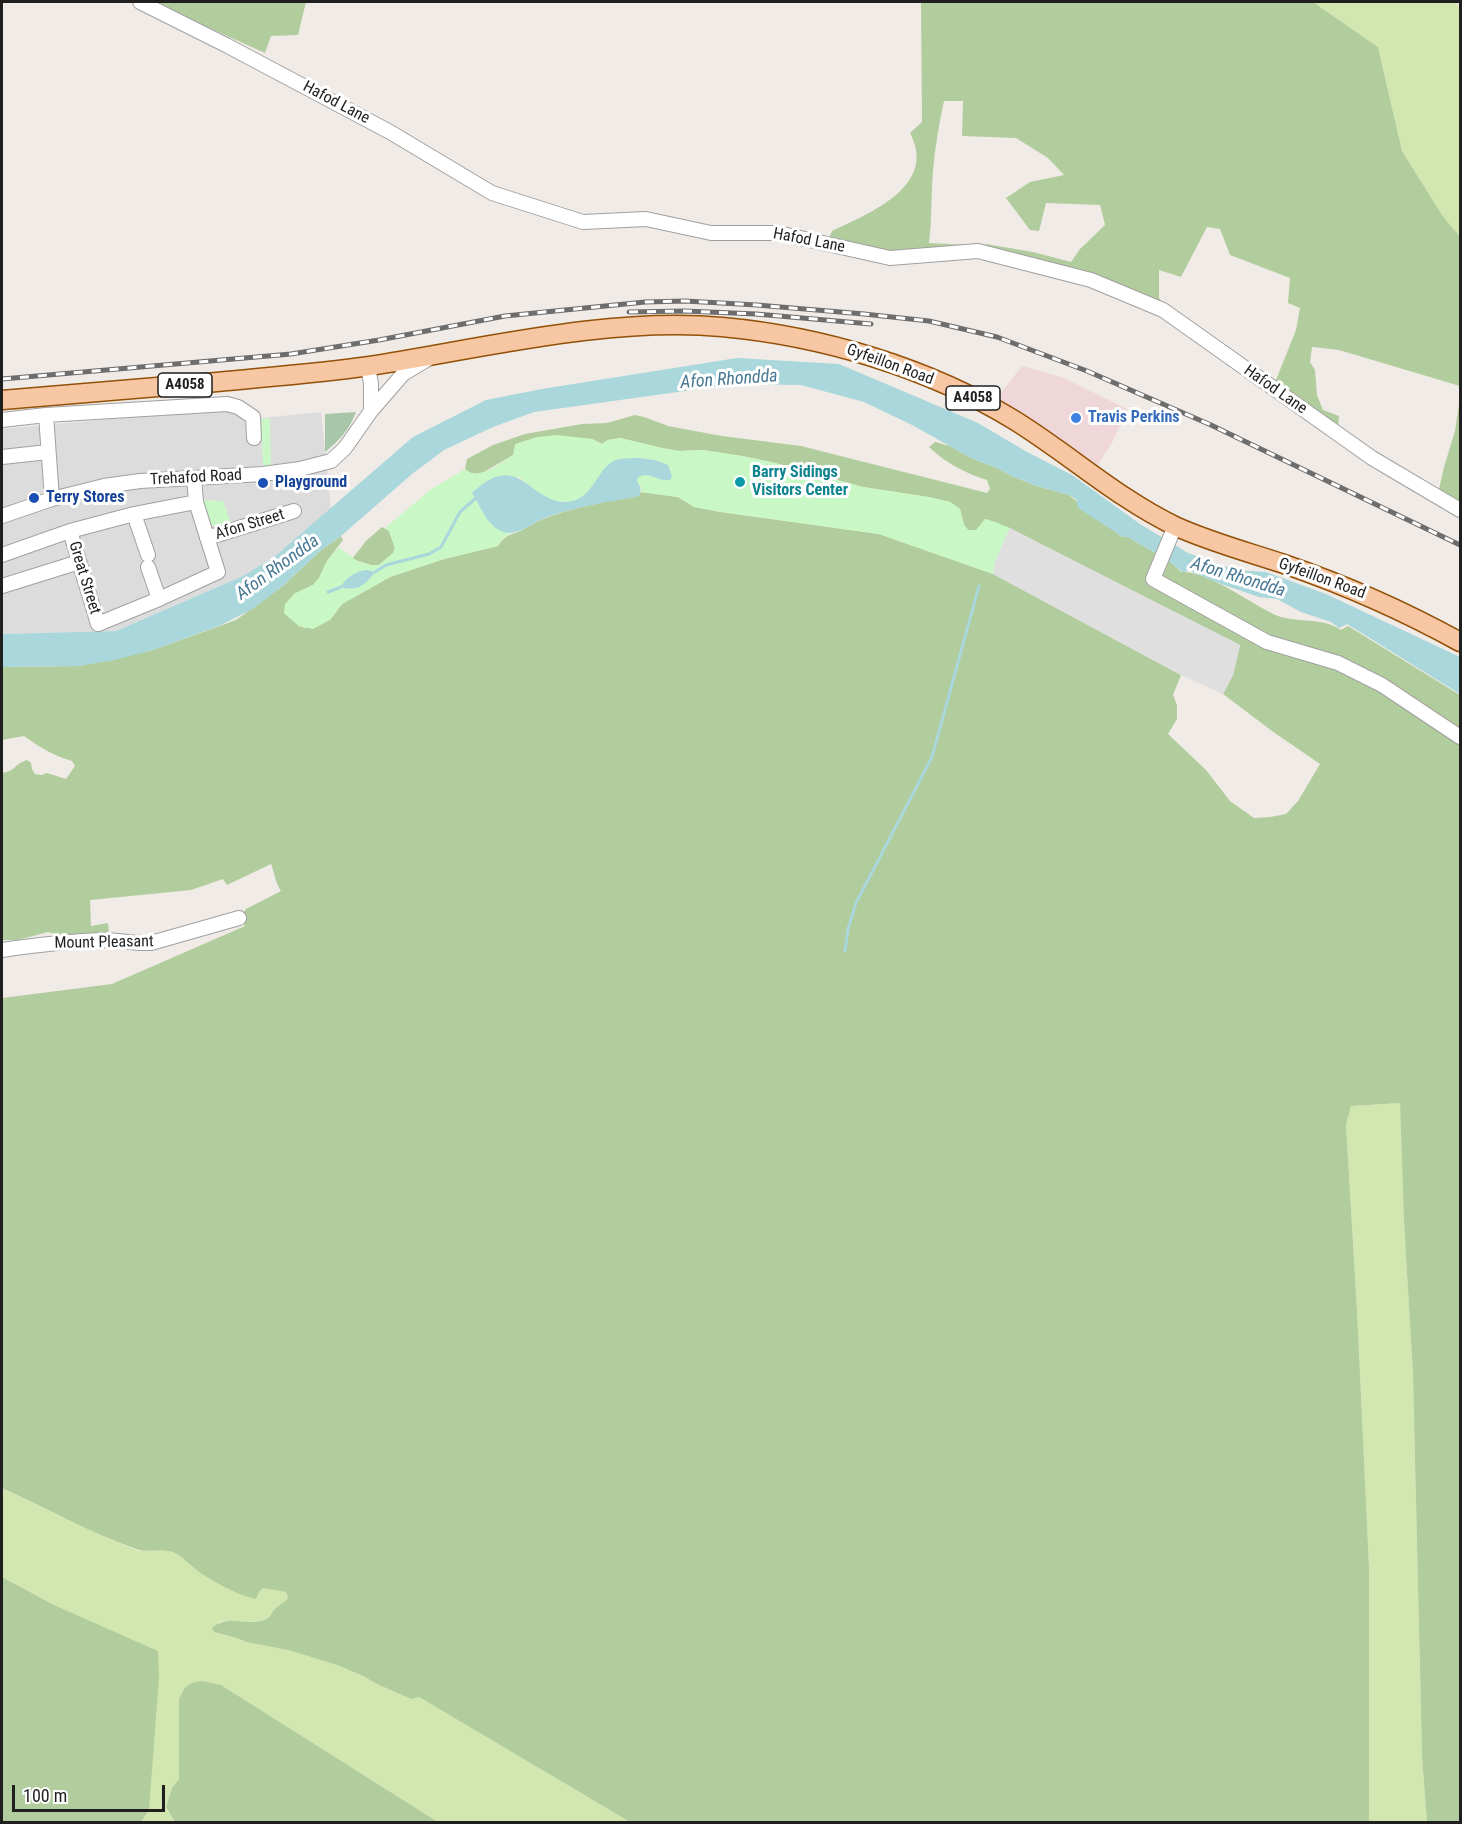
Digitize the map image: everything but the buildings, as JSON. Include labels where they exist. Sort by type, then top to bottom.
[{"type":"main road","name":"Gyfeillon Road","points":[[368,366],[574,333],[630,328],[718,327],[759,331],[833,345],[891,363],[952,388],[1014,420],[1172,532],[1218,543],[1340,585],[1392,606],[1461,642]]},
{"type":"main road","name":"A4058","points":[[2,400],[368,366]]},
{"type":"street","name":"Hafod Lane","points":[[140,2],[380,127],[492,193],[583,222],[646,219],[711,232],[778,232],[890,258],[978,251],[1091,280],[1163,310],[1372,458],[1461,510]]},
{"type":"street","name":"Trehafod Road","points":[[2,516],[52,499],[104,486],[140,481],[263,474],[300,469],[331,460],[345,448],[371,411],[403,374],[438,354]]},
{"type":"street","points":[[368,366],[371,411]]},
{"type":"street","points":[[2,420],[46,415],[227,404],[238,407],[253,417],[254,438]]},
{"type":"street","points":[[46,415],[52,499]]},
{"type":"street","points":[[2,457],[48,452]]},
{"type":"street","points":[[134,514],[159,599],[218,572],[196,502],[194,478]]},
{"type":"street","points":[[2,555],[70,531],[134,514],[196,502]]},
{"type":"street","name":"Afon Street","points":[[207,538],[294,511]]},
{"type":"street","name":"Great Street","points":[[70,531],[98,624],[159,599]]},
{"type":"street","points":[[1172,532],[1153,579],[1267,642],[1338,663],[1382,685],[1461,737]]},
{"type":"street","points":[[2,586],[79,562]]},
{"type":"street","name":"Mount Pleasant","points":[[2,950],[82,941],[151,943],[239,918]]},
{"type":"shaded area","name":"Travis Perkins","points":[[1022,366],[1064,378],[1127,409],[1113,441],[1097,466],[1042,426],[997,398]]},
{"type":"shaded area","points":[[240,407],[261,418],[321,412],[331,508],[274,557],[243,576],[116,631],[2,634],[2,429]]},
{"type":"shaded area","points":[[1010,528],[1240,645],[1233,675],[1223,694],[1181,675],[993,574],[995,562]]},
{"type":"green space","points":[[152,2],[306,2],[298,35],[271,36],[265,53]]},
{"type":"green space","points":[[921,2],[1313,2],[1378,47],[1402,151],[1442,215],[1460,237],[1460,386],[1339,350],[1312,347],[1310,362],[1315,370],[1317,395],[1323,410],[1339,416],[1338,431],[1274,385],[1296,330],[1300,308],[1288,303],[1290,278],[1230,255],[1220,229],[1207,227],[1181,277],[1159,270],[1159,298],[1165,306],[984,250],[986,244],[1033,252],[1071,262],[1080,249],[1105,225],[1100,205],[1046,203],[1039,231],[1030,230],[1006,198],[1030,182],[1064,175],[1048,158],[1016,138],[962,136],[963,101],[944,101],[932,180],[929,243],[969,245],[903,254],[828,241],[832,231],[864,216],[896,195],[908,183],[915,168],[916,152],[910,133],[922,122]]},
{"type":"green space","points":[[1313,2],[1456,2],[1460,9],[1460,237],[1442,215],[1402,151],[1378,47]]},
{"type":"green space","points":[[1460,398],[1460,506],[1438,494],[1455,431]]},
{"type":"green space","points":[[356,412],[344,434],[325,452],[325,414]]},
{"type":"green space","points":[[635,415],[668,426],[722,436],[801,446],[987,493],[990,489],[987,480],[956,467],[929,447],[935,442],[950,446],[1014,477],[1069,495],[1122,537],[1128,537],[1172,563],[1181,572],[1204,576],[1278,616],[1326,623],[1341,630],[1348,626],[1460,695],[1460,1822],[1427,1822],[1422,1756],[1413,1374],[1400,1103],[1351,1106],[1346,1125],[1369,1567],[1369,1822],[630,1822],[419,1697],[412,1699],[404,1696],[337,1665],[214,1632],[212,1628],[226,1621],[254,1622],[268,1618],[288,1598],[286,1592],[263,1588],[256,1599],[242,1595],[211,1579],[172,1552],[146,1551],[119,1543],[2,1488],[2,998],[112,984],[245,926],[239,918],[246,909],[281,891],[271,864],[227,885],[223,879],[191,890],[90,900],[91,926],[108,923],[109,934],[50,944],[55,934],[48,932],[18,940],[2,940],[2,773],[10,771],[27,760],[31,763],[35,774],[47,773],[66,779],[75,766],[72,761],[47,751],[24,736],[2,740],[2,667],[79,666],[153,650],[236,620],[284,585],[320,551],[341,536],[343,540],[327,561],[319,578],[313,585],[294,594],[284,613],[299,626],[305,628],[330,620],[342,604],[390,577],[444,559],[498,546],[507,536],[552,515],[638,496],[641,492],[678,497],[694,507],[721,512],[879,534],[993,574],[1181,675],[1173,695],[1177,705],[1177,719],[1168,734],[1206,770],[1230,801],[1254,818],[1286,814],[1298,801],[1320,764],[1223,694],[1233,675],[1240,645],[995,522],[985,519],[977,530],[968,530],[964,525],[960,509],[950,502],[863,487],[742,456],[703,450],[679,451],[620,438],[608,440],[602,444],[592,439],[551,436],[484,472],[475,474],[465,469],[467,459],[493,445],[525,434],[582,424],[607,423]]},
{"type":"green space","points":[[270,418],[271,466],[263,466],[262,439],[258,439],[257,419]]},
{"type":"green space","points":[[557,435],[592,439],[602,444],[608,440],[620,438],[679,451],[703,450],[742,456],[863,487],[950,502],[960,509],[964,525],[968,530],[976,530],[985,519],[1010,528],[995,562],[993,574],[879,534],[721,512],[694,507],[678,497],[641,492],[641,486],[636,481],[638,477],[647,475],[661,479],[668,465],[655,460],[638,458],[594,484],[582,498],[569,502],[554,501],[542,496],[519,477],[472,493],[492,524],[511,533],[503,538],[498,546],[444,559],[390,577],[342,604],[330,620],[313,629],[299,626],[284,613],[285,604],[294,594],[313,585],[327,561],[339,547],[357,561],[379,565],[393,553],[395,548],[389,531],[385,528],[430,490],[465,469],[477,473],[489,470],[513,455],[515,444],[537,437]]},
{"type":"green space","points":[[203,500],[223,501],[231,523],[217,528],[209,523]]},
{"type":"green space","points":[[382,527],[389,531],[395,548],[393,553],[379,565],[352,559],[366,541]]},
{"type":"green space","points":[[1400,1103],[1413,1373],[1422,1756],[1427,1822],[1369,1822],[1369,1567],[1346,1125],[1350,1106]]},
{"type":"green space","points":[[2,1488],[139,1551],[166,1550],[176,1553],[247,1597],[263,1588],[287,1592],[288,1598],[269,1617],[256,1621],[219,1622],[214,1632],[337,1665],[404,1696],[412,1699],[419,1697],[630,1822],[438,1822],[221,1685],[203,1681],[179,1700],[179,1779],[172,1788],[166,1807],[175,1822],[141,1822],[149,1810],[56,1606],[2,1577]]},
{"type":"green space","points":[[2,1577],[56,1606],[158,1651],[159,1677],[149,1810],[141,1822],[2,1822]]},
{"type":"green space","points":[[203,1681],[221,1685],[438,1822],[175,1822],[166,1807],[172,1788],[179,1779],[179,1700],[188,1686],[194,1682]]},
{"type":"water","name":"Afon Rhondda","points":[[737,358],[839,364],[978,423],[1072,475],[1140,524],[1188,553],[1235,570],[1266,572],[1326,594],[1460,657],[1460,694],[1347,624],[1339,628],[1331,622],[1301,612],[1277,599],[1259,597],[1190,571],[1182,572],[1172,563],[1128,537],[1123,537],[1078,508],[1076,499],[1069,495],[1037,486],[971,458],[912,425],[864,402],[801,385],[735,384],[534,412],[493,427],[444,450],[320,551],[284,585],[254,608],[221,625],[153,650],[114,660],[79,666],[2,667],[2,634],[116,631],[243,576],[274,557],[413,437],[486,400]]},
{"type":"water","points":[[619,459],[655,460],[668,465],[672,476],[670,480],[642,475],[637,481],[640,488],[639,496],[561,512],[515,532],[504,532],[494,527],[472,493],[483,483],[502,475],[520,480],[546,497],[567,502],[584,495],[612,462]]},
{"type":"water","points":[[367,570],[375,572],[365,584],[352,589],[341,587],[352,575]]},
{"type":"waterway","points":[[375,572],[386,565],[429,554],[441,547],[460,512],[476,498]]},
{"type":"waterway","points":[[845,951],[848,929],[856,903],[932,757],[979,586]]},
{"type":"waterway","points":[[328,592],[341,587]]},
{"type":"railway","points":[[2,379],[291,354],[505,316],[645,302],[685,301],[757,305],[929,321],[997,337],[1087,371],[1211,425],[1460,545]]},
{"type":"railway","points":[[629,312],[685,311],[756,314],[871,324]]},
{"type":"place","name":"Travis Perkins","points":[[1076,418]]},
{"type":"place","name":"Barry Sidings Visitors Center","points":[[740,482]]},
{"type":"place","name":"Playground","points":[[263,483]]},
{"type":"place","name":"Terry Stores","points":[[34,498]]}]
